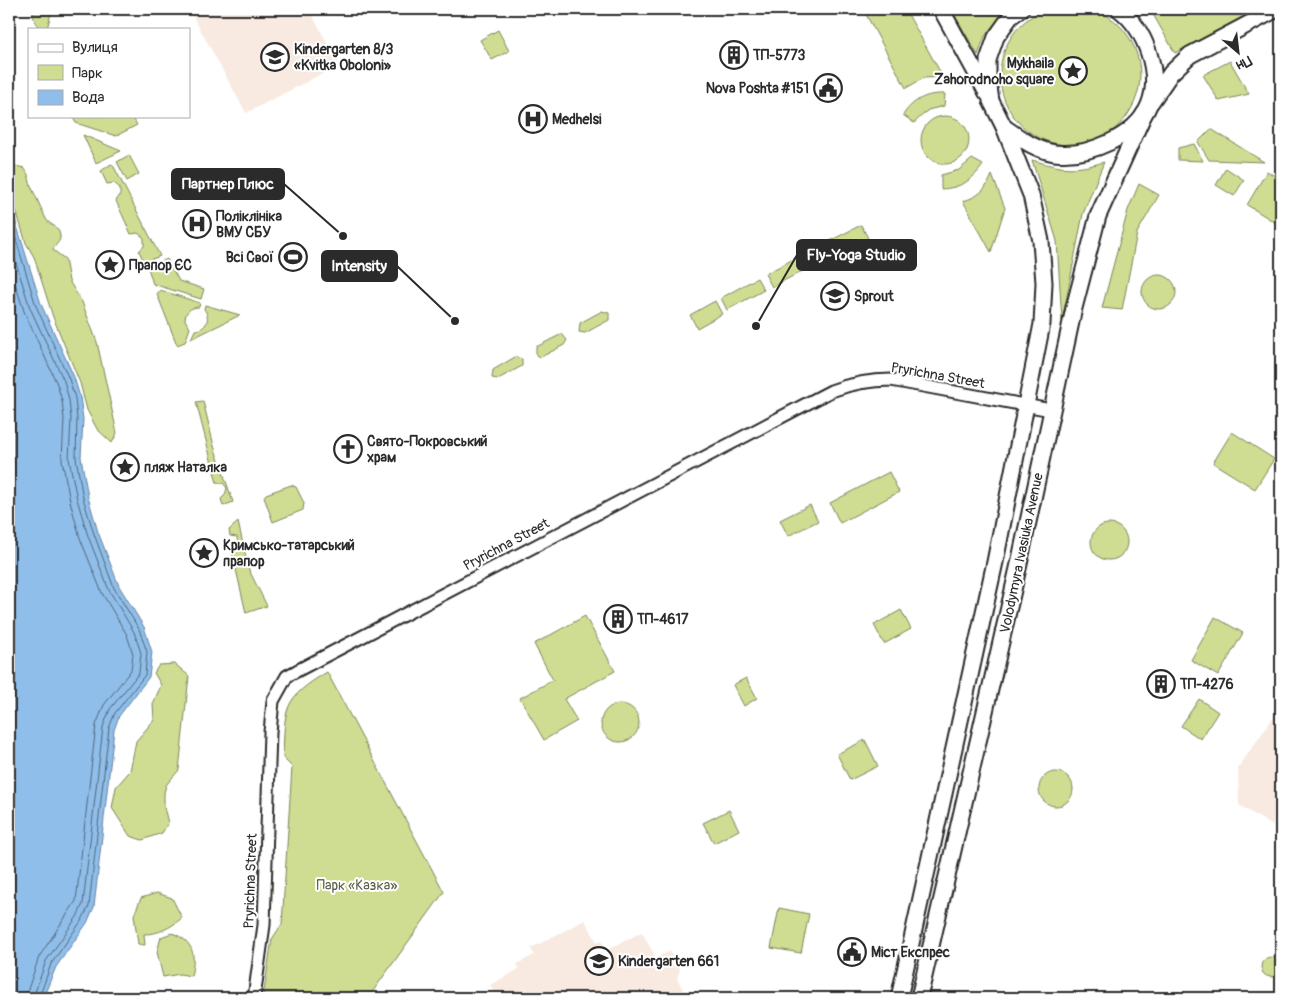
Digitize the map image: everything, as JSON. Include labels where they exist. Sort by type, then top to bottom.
[{"type":"main road","points":[[941,9],[1004,127],[1030,145],[1054,153],[1079,153],[1103,146],[1124,133],[1147,109],[1170,73],[1190,55],[1277,9]]},
{"type":"main road","points":[[991,101],[988,60],[996,37],[1011,16],[1021,9]]},
{"type":"main road","points":[[1119,9],[1139,29],[1149,50],[1153,76],[1147,109]]},
{"type":"main road","name":"Volodymyra Ivasiuka Avenue","points":[[919,998],[1020,564],[1051,410],[1098,216],[1147,109]]},
{"type":"main road","name":"Volodymyra Ivasiuka Avenue","points":[[899,998],[1027,406],[1042,324],[1043,266],[1041,240],[1031,195],[1004,127]]},
{"type":"street","name":"Pryrichna Street","points":[[254,998],[264,925],[270,732],[274,700],[287,676],[848,384],[871,380],[891,380],[1051,410]]},
{"type":"shaded area","name":"Kindergarten 8/3 «Kvitka Oboloni»","points":[[189,9],[309,9],[339,65],[246,113]]},
{"type":"shaded area","points":[[1281,706],[1281,831],[1239,805],[1238,768]]},
{"type":"shaded area","name":"Kindergarten 661","points":[[585,920],[597,942],[601,940],[607,950],[642,932],[656,958],[670,951],[680,970],[677,978],[687,998],[497,998],[490,985],[519,969],[517,964],[534,955],[531,948]]},
{"type":"green space","points":[[1070,5],[1084,6],[1097,10],[1119,26],[1135,48],[1139,61],[1139,89],[1135,102],[1119,124],[1097,140],[1084,144],[1070,145],[1056,144],[1043,140],[1021,124],[1005,102],[1001,89],[1000,75],[1001,61],[1005,48],[1021,26],[1043,10],[1056,6]]},
{"type":"green space","points":[[40,9],[52,9],[47,28],[39,28],[32,14]]},
{"type":"green space","points":[[863,9],[905,9],[943,77],[924,78],[906,88]]},
{"type":"green space","points":[[951,9],[1007,9],[985,36],[978,55]]},
{"type":"green space","points":[[1150,9],[1257,9],[1175,53]]},
{"type":"green space","points":[[498,30],[509,51],[492,60],[480,40]]},
{"type":"green space","points":[[1230,61],[1249,94],[1219,101],[1203,75]]},
{"type":"green space","points":[[945,94],[944,106],[928,110],[914,123],[903,115],[911,105],[926,96]]},
{"type":"green space","points":[[940,116],[950,116],[962,123],[969,135],[969,145],[962,157],[950,164],[940,164],[932,160],[925,153],[921,145],[921,135],[925,127],[932,120]]},
{"type":"green space","points":[[73,118],[133,118],[137,125],[116,136],[76,123]]},
{"type":"green space","points":[[1211,129],[1264,162],[1209,160],[1198,142]]},
{"type":"green space","points":[[83,135],[121,151],[96,163]]},
{"type":"green space","points":[[1194,144],[1203,161],[1178,160],[1178,148]]},
{"type":"green space","points":[[129,155],[139,174],[127,181],[117,162]]},
{"type":"green space","points":[[972,159],[983,165],[970,179],[960,185],[941,189],[941,175],[959,170]]},
{"type":"green space","points":[[1032,160],[1068,168],[1084,167],[1104,162],[1083,214],[1062,321],[1057,241]]},
{"type":"green space","points":[[111,164],[160,256],[144,262],[139,251],[144,246],[144,238],[138,233],[131,234],[116,201],[120,195],[120,188],[114,183],[107,184],[101,171]]},
{"type":"green space","points":[[16,166],[26,170],[46,219],[59,232],[60,240],[53,250],[65,259],[69,281],[82,302],[97,342],[117,433],[112,443],[97,429],[87,410],[80,383],[53,317],[34,257],[26,243],[9,187],[9,170]]},
{"type":"green space","points":[[1226,168],[1244,180],[1234,196],[1216,185]]},
{"type":"green space","points":[[1267,171],[1281,180],[1281,226],[1247,205]]},
{"type":"green space","points":[[992,175],[1005,208],[991,252],[963,201],[981,192]]},
{"type":"green space","points":[[1139,184],[1159,195],[1137,233],[1122,310],[1102,308],[1128,210]]},
{"type":"green space","points":[[861,225],[868,238],[819,264],[812,250]]},
{"type":"green space","points":[[803,254],[810,267],[772,287],[765,274]]},
{"type":"green space","points":[[167,259],[179,281],[204,289],[201,299],[153,284],[148,268]]},
{"type":"green space","points":[[1159,275],[1166,276],[1171,280],[1175,285],[1175,299],[1171,304],[1166,308],[1159,309],[1152,308],[1147,304],[1143,299],[1142,292],[1143,285],[1147,280],[1152,276]]},
{"type":"green space","points":[[757,278],[764,290],[727,310],[721,298]]},
{"type":"green space","points":[[160,290],[200,303],[199,307],[189,310],[186,315],[185,320],[190,328],[185,342],[177,345],[157,294]]},
{"type":"green space","points":[[715,301],[722,314],[697,328],[690,315]]},
{"type":"green space","points":[[205,305],[240,315],[191,339],[195,330],[202,328],[207,322]]},
{"type":"green space","points":[[602,311],[609,313],[609,320],[585,333],[579,332],[580,323]]},
{"type":"green space","points":[[562,334],[567,340],[564,345],[541,357],[536,355],[536,347]]},
{"type":"green space","points":[[515,357],[522,359],[522,366],[498,379],[492,378],[493,370]]},
{"type":"green space","points":[[203,401],[214,446],[233,502],[223,506],[221,499],[225,495],[227,488],[223,483],[217,483],[196,402]]},
{"type":"green space","points":[[1232,432],[1274,459],[1255,489],[1213,463]]},
{"type":"green space","points":[[889,472],[899,492],[840,523],[830,503]]},
{"type":"green space","points":[[291,485],[296,487],[304,503],[303,510],[273,522],[264,497],[266,494]]},
{"type":"green space","points":[[810,505],[818,521],[788,536],[780,520]]},
{"type":"green space","points":[[238,522],[249,570],[267,606],[246,613],[232,552],[238,548],[237,537],[230,536],[229,530]]},
{"type":"green space","points":[[1109,524],[1122,529],[1127,542],[1122,555],[1109,560],[1096,555],[1091,542],[1096,529]]},
{"type":"green space","points":[[901,610],[911,629],[884,644],[874,625]]},
{"type":"green space","points":[[585,616],[615,671],[564,699],[577,721],[544,740],[520,698],[553,680],[534,644]]},
{"type":"green space","points":[[1215,617],[1243,633],[1218,676],[1191,660]]},
{"type":"green space","points":[[175,664],[189,676],[179,770],[166,785],[164,793],[164,807],[168,823],[162,833],[142,840],[130,836],[112,808],[116,787],[130,771],[136,741],[154,720],[153,704],[161,685],[154,673],[159,665]]},
{"type":"green space","name":"Парк «Казка»","points":[[327,672],[444,892],[368,998],[263,998],[272,939],[282,924],[292,767],[283,758],[286,716],[289,706],[301,690]]},
{"type":"green space","points":[[746,678],[757,698],[744,706],[733,685]]},
{"type":"green space","points":[[1199,699],[1218,712],[1201,739],[1181,726]]},
{"type":"green space","points":[[620,704],[633,710],[639,723],[633,736],[620,742],[607,736],[601,723],[607,710]]},
{"type":"green space","points":[[865,740],[878,766],[850,780],[837,754]]},
{"type":"green space","points":[[1056,772],[1063,773],[1068,777],[1072,782],[1072,796],[1068,801],[1063,805],[1056,806],[1049,805],[1044,801],[1040,796],[1039,789],[1040,782],[1044,777],[1049,773]]},
{"type":"green space","points":[[729,810],[739,830],[714,843],[703,823]]},
{"type":"green space","points":[[157,893],[172,898],[182,918],[164,930],[144,934],[145,945],[138,944],[134,915],[141,898]]},
{"type":"green space","points":[[779,908],[809,914],[801,953],[771,948]]},
{"type":"green space","points":[[172,933],[185,940],[192,950],[191,976],[180,974],[163,977],[157,952],[161,937]]},
{"type":"green space","points":[[1271,957],[1278,960],[1281,967],[1278,974],[1271,977],[1264,974],[1261,967],[1264,960]]},
{"type":"water","points":[[9,200],[41,304],[74,377],[80,397],[83,419],[81,457],[88,497],[98,532],[119,586],[144,627],[152,652],[149,677],[119,716],[114,730],[94,907],[87,923],[56,967],[43,998],[9,998]]},
{"type":"place","name":"ТП-5773","points":[[734,55]]},
{"type":"place","name":"Kindergarten 8/3 «Kvitka Oboloni»","points":[[275,57]]},
{"type":"place","name":"Mykhaila Zahorodnoho square","points":[[1073,71]]},
{"type":"place","name":"Nova Poshta #151","points":[[828,88]]},
{"type":"place","name":"Medhelsi","points":[[533,119]]},
{"type":"place","name":"Поліклініка ВМУ СБУ","points":[[197,224]]},
{"type":"place","name":"Партнер Плюс","points":[[343,236]]},
{"type":"place","name":"Всі Свої","points":[[293,257]]},
{"type":"place","name":"Прапор ЄС","points":[[110,265]]},
{"type":"place","name":"Sprout","points":[[835,296]]},
{"type":"place","name":"Intensity","points":[[455,321]]},
{"type":"place","name":"Fly-Yoga Studio","points":[[756,326]]},
{"type":"place","name":"Свято-Покровський храм","points":[[348,449]]},
{"type":"place","name":"пляж Наталка","points":[[125,467]]},
{"type":"place","name":"Кримсько-татарський прапор","points":[[204,553]]},
{"type":"place","name":"ТП-4617","points":[[618,619]]},
{"type":"place","name":"ТП-4276","points":[[1161,684]]},
{"type":"place","name":"Міст Експрес","points":[[852,952]]},
{"type":"place","name":"Kindergarten 661","points":[[599,961]]}]
